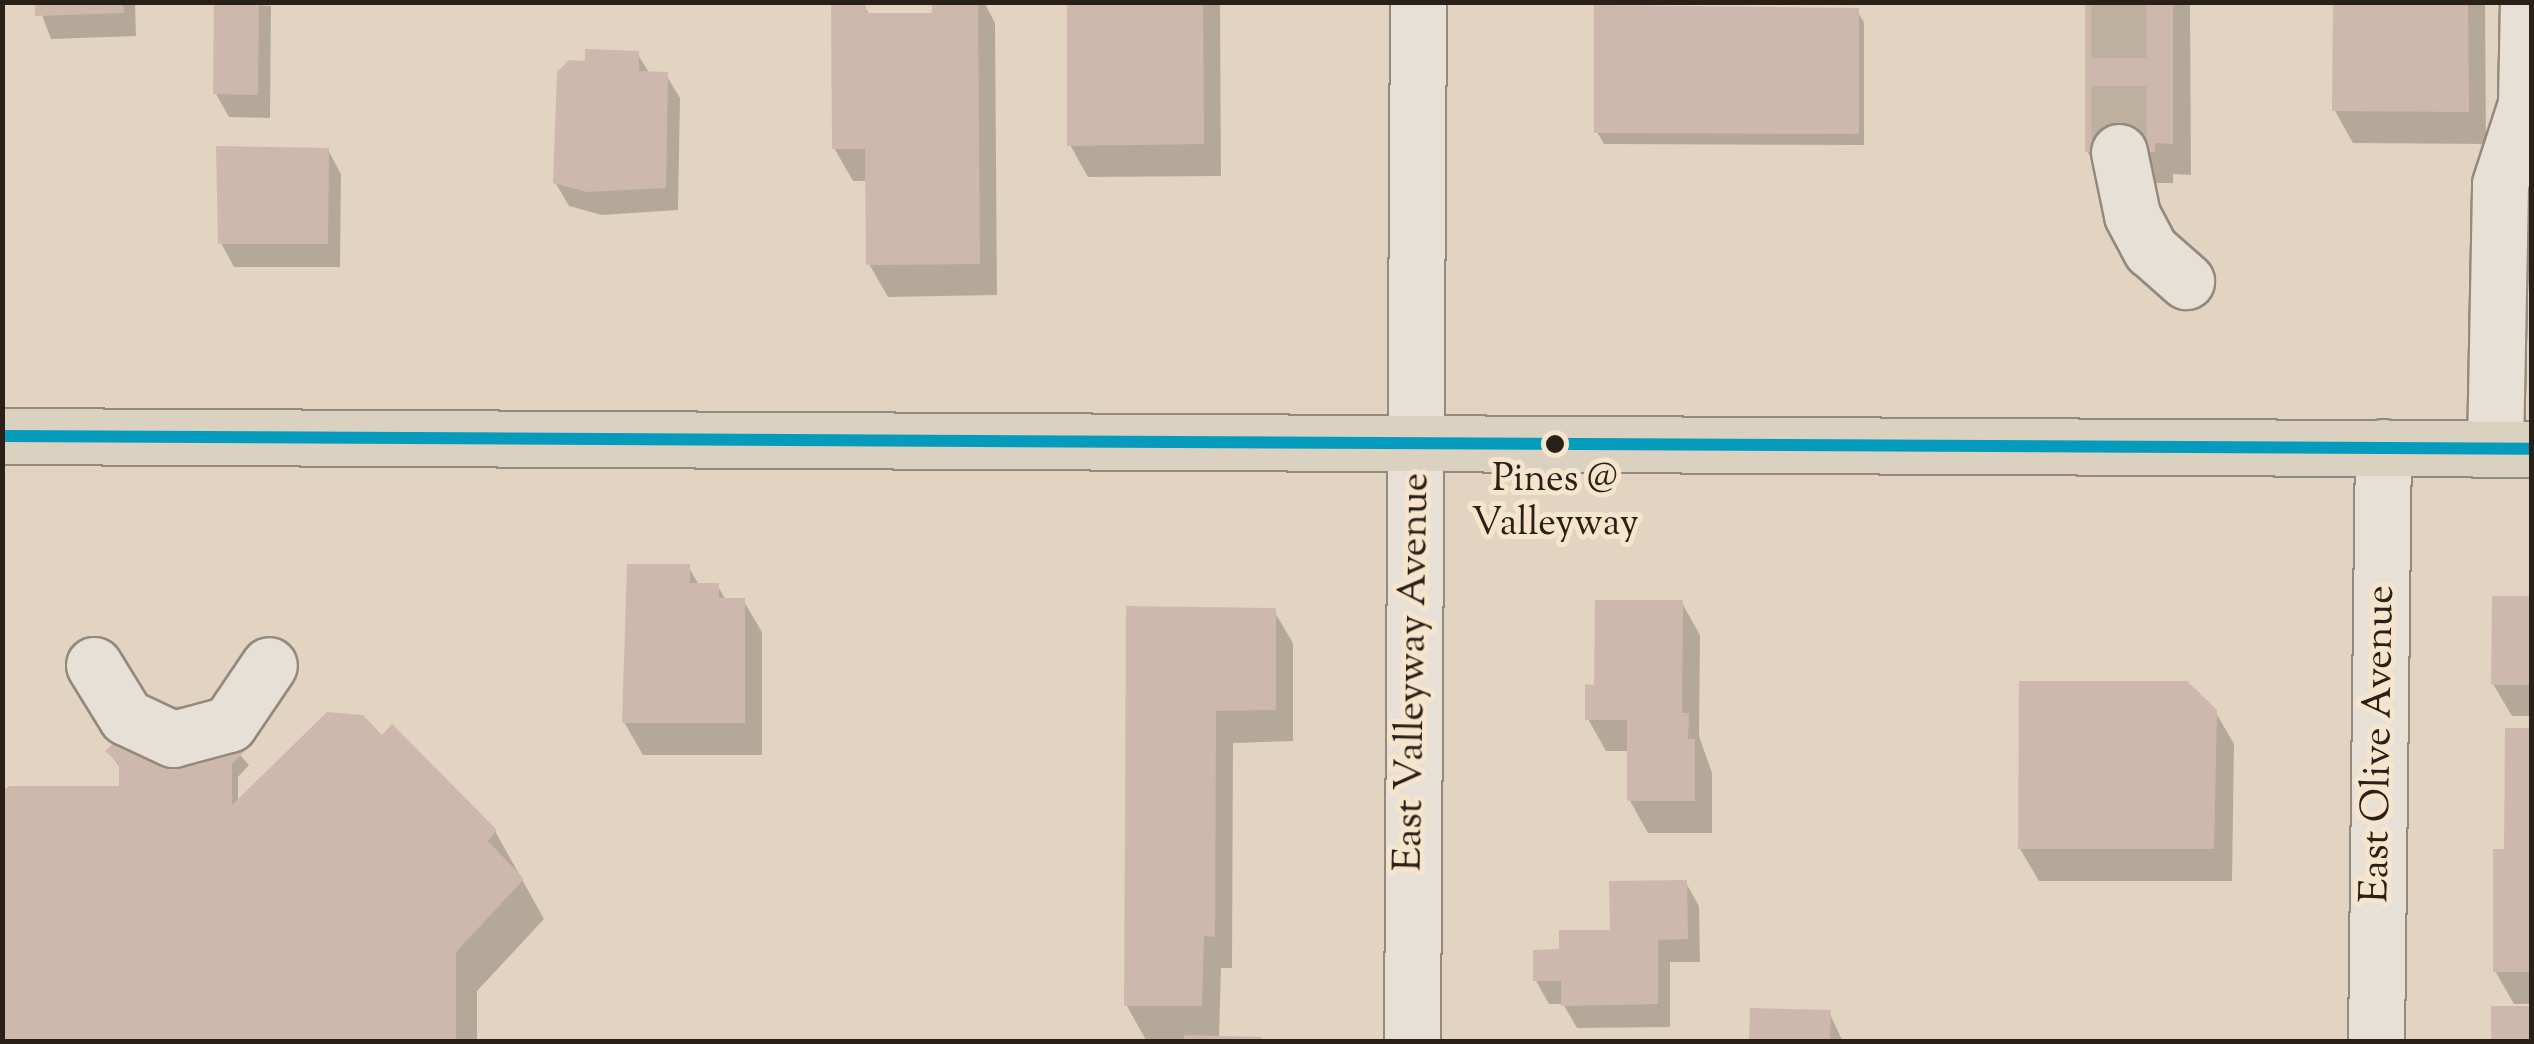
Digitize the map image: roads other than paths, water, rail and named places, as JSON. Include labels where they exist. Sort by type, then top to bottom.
[{"type":"main road","points":[[2,436],[2513,449]]},
{"type":"street","name":"East Valleyway Avenue","points":[[1412,1042],[1418,2]]},
{"type":"street","points":[[2513,449],[2500,184],[2526,104],[2528,2]]},
{"type":"street","points":[[2120,152],[2132,215],[2152,250],[2186,280]]},
{"type":"street","name":"East Olive Avenue","points":[[2376,1042],[2383,447]]},
{"type":"street","points":[[94,665],[126,717],[172,739],[230,724],[270,665]]},
{"type":"tunnel","points":[[2119,2],[2119,152]]},
{"type":"place","name":"Pines @ Valleyway","points":[[1555,444]]}]
